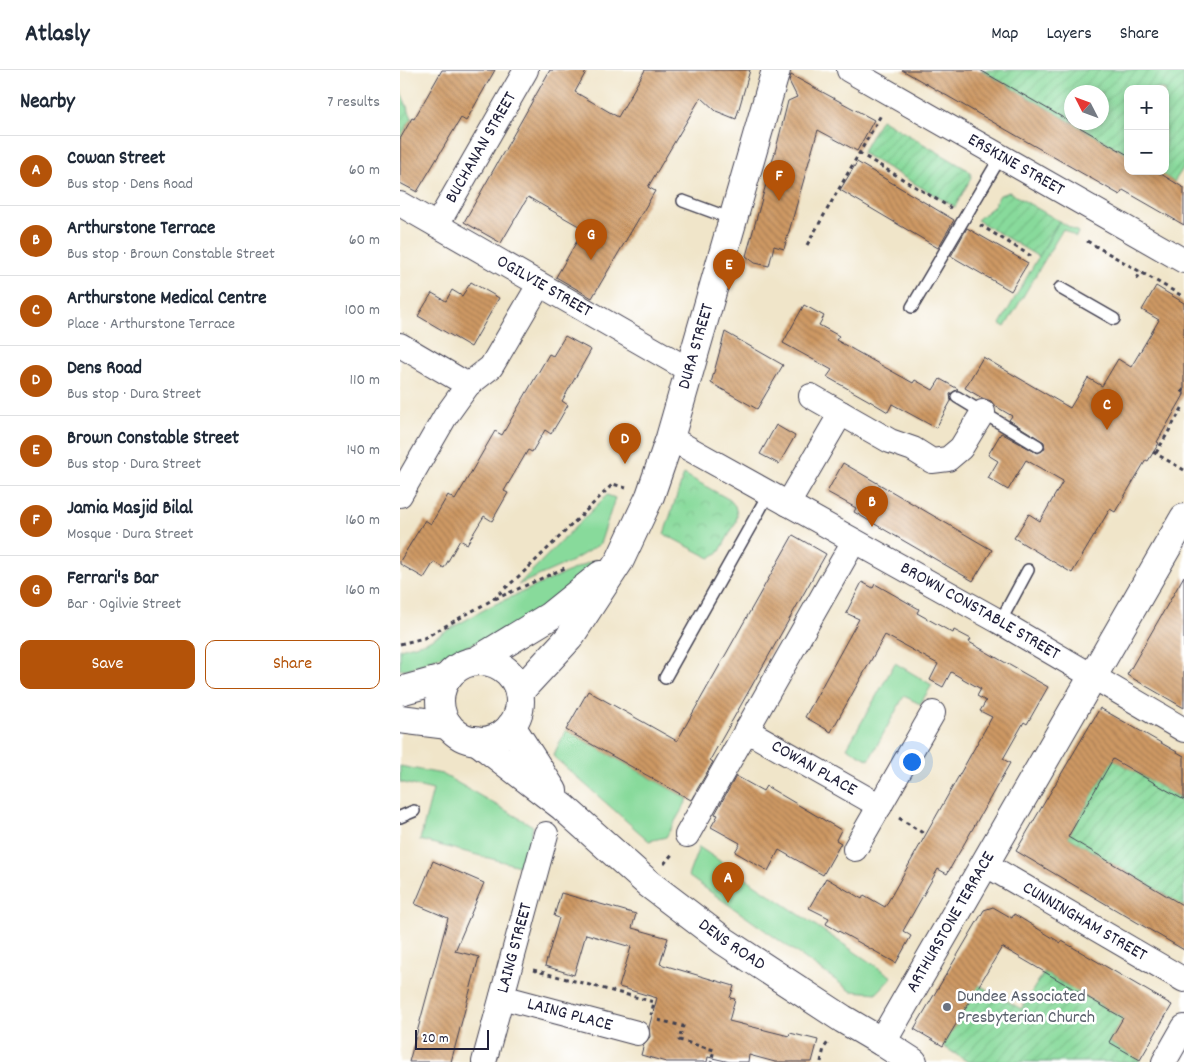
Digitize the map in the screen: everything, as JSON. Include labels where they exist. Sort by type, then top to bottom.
[{"type":"main road","name":"DURA STREET","points":[[519,692],[569,638],[620,560],[650,496],[670,438],[776,70]]},
{"type":"main road","name":"ARTHURSTONE TERRACE","points":[[882,1042],[1184,518]]},
{"type":"main road","name":"DURA STREET","points":[[476,661],[550,616],[620,560]]},
{"type":"main road","points":[[448,725],[442,714],[440,702],[442,689],[447,678],[465,664],[476,661],[487,661],[498,665],[508,672],[515,681],[519,692],[520,704],[517,715],[511,726],[496,737],[476,740]]},
{"type":"main road","points":[[400,691],[447,678]]},
{"type":"main road","name":"DENS ROAD","points":[[400,719],[448,725],[456,733],[476,740],[563,807],[648,884],[724,940],[843,1019],[913,1062]]},
{"type":"main road","name":"DENS ROAD","points":[[511,726],[563,807]]},
{"type":"street","name":"BUCHANAN STREET","points":[[437,226],[526,70]]},
{"type":"street","name":"ERSKINE STREET","points":[[849,70],[1184,261]]},
{"type":"street","name":"OGILVIE STREET","points":[[400,204],[689,370]]},
{"type":"street","points":[[400,495],[446,417],[468,385],[491,366],[539,285]]},
{"type":"street","points":[[400,345],[468,385]]},
{"type":"street","points":[[811,396],[890,441],[913,449],[932,461],[948,459],[961,448],[983,412]]},
{"type":"street","points":[[778,499],[841,413]]},
{"type":"street","name":"BROWN CONSTABLE STREET","points":[[670,438],[1000,622],[1184,730]]},
{"type":"street","points":[[687,835],[854,541]]},
{"type":"street","points":[[855,849],[933,713]]},
{"type":"street","name":"COWAN PLACE","points":[[746,730],[880,806]]},
{"type":"street","name":"LAING STREET","points":[[484,1062],[546,834]]},
{"type":"street","name":"CUNNINGHAM STREET","points":[[985,864],[1184,980]]},
{"type":"street","name":"LAING PLACE","points":[[502,997],[637,1033]]},
{"type":"street","points":[[1164,1062],[1184,1027]]},
{"type":"lane","points":[[912,307],[1001,156]]},
{"type":"lane","points":[[683,201],[732,219]]},
{"type":"lane","points":[[1060,288],[1114,319]]},
{"type":"lane","points":[[957,397],[1038,446]]},
{"type":"lane","points":[[665,678],[778,499]]},
{"type":"lane","points":[[1000,622],[1028,570]]},
{"type":"lane","points":[[400,818],[414,811]]},
{"type":"path","points":[[807,245],[893,94]]},
{"type":"path","points":[[859,153],[1032,256]]},
{"type":"path","points":[[1087,241],[1184,297]]},
{"type":"path","points":[[1137,279],[1141,272]]},
{"type":"path","points":[[1184,389],[1181,394],[1184,396]]},
{"type":"path","points":[[1184,405],[1155,453],[1184,470]]},
{"type":"path","points":[[492,600],[527,570],[613,484],[650,496]]},
{"type":"path","points":[[400,644],[424,638],[492,600],[569,566]]},
{"type":"path","points":[[880,806],[926,835]]},
{"type":"path","points":[[648,884],[687,835]]},
{"type":"green space","points":[[981,70],[1184,70],[1184,167],[1174,182],[1163,175],[1169,175],[1169,85],[1124,85],[1124,153],[1085,130],[1109,130],[1109,85],[1064,85],[1064,118]]},
{"type":"green space","points":[[400,90],[412,118],[400,139]]},
{"type":"green space","points":[[881,119],[971,173],[971,178],[955,207],[862,153]]},
{"type":"green space","points":[[1009,192],[1059,221],[1039,257],[977,220],[993,207],[1000,195]]},
{"type":"green space","points":[[1059,221],[1078,232],[1076,237],[1063,229],[1005,327],[1000,324]]},
{"type":"green space","points":[[684,474],[730,500],[735,506],[736,522],[720,551],[710,558],[664,534]]},
{"type":"green space","points":[[607,495],[615,498],[600,544],[572,561],[518,585]]},
{"type":"green space","points":[[597,559],[553,602],[504,632],[411,668],[400,670],[400,649],[426,642],[491,606]]},
{"type":"green space","points":[[895,663],[932,685],[920,704],[904,696],[869,760],[847,748]]},
{"type":"green space","points":[[566,730],[688,799],[666,837],[649,841],[553,756]]},
{"type":"green space","points":[[1113,759],[1184,800],[1184,907],[1068,837]]},
{"type":"green space","points":[[400,766],[442,774],[533,826],[523,867],[420,840],[433,790],[400,782]]},
{"type":"green space","points":[[699,847],[892,977],[877,993],[851,991],[688,876]]},
{"type":"green space","points":[[1044,972],[1123,1018],[1109,1042],[1140,1060],[1139,1062],[968,1062],[943,1046],[979,985],[1021,1009]]},
{"type":"building","points":[[442,70],[495,70],[466,121],[461,118],[417,192],[400,183],[400,139],[412,118],[414,119]]},
{"type":"building","points":[[550,70],[587,70],[575,92],[618,117],[645,70],[750,70],[736,119],[716,111],[701,97],[648,187],[655,191],[592,298],[556,277],[584,229],[528,197],[501,243],[464,222]]},
{"type":"building","points":[[902,70],[980,70],[1064,118],[1064,130],[1084,130],[1124,153],[1124,175],[1163,175],[1184,188],[1184,225],[1123,190],[1120,195]]},
{"type":"building","points":[[791,75],[874,120],[857,151],[818,130],[784,249],[774,246],[769,266],[755,263],[746,256],[788,101],[797,97],[789,81]]},
{"type":"building","points":[[857,162],[954,220],[938,248],[840,190]]},
{"type":"building","points":[[967,228],[1028,263],[1011,291],[951,256]]},
{"type":"building","points":[[471,282],[499,298],[471,347],[418,316],[432,293],[446,301],[452,290],[462,296]]},
{"type":"building","points":[[1156,286],[1184,303],[1184,395],[1148,461],[1146,460],[1115,512],[1110,509],[1072,573],[1014,538],[1029,514],[1040,521],[1063,481],[1026,460],[1008,490],[988,478],[998,461],[988,455],[1001,433],[1037,453],[1045,449],[1044,442],[1009,420],[1012,416],[995,406],[991,401],[965,388],[983,357],[1070,408],[1088,378],[1102,386],[1118,359],[1131,367],[1159,320],[1142,310]]},
{"type":"building","points":[[804,305],[824,316],[819,325],[839,336],[836,340],[913,383],[915,380],[933,390],[940,379],[958,389],[950,394],[951,401],[936,428],[892,404],[888,412],[827,377],[832,370],[783,343]]},
{"type":"building","points":[[725,332],[783,365],[757,409],[711,383]]},
{"type":"building","points":[[565,336],[591,350],[562,401],[568,405],[560,419],[551,434],[545,430],[532,452],[528,450],[504,491],[508,493],[492,521],[484,516],[467,544],[460,540],[444,568],[434,562],[424,578],[400,564],[425,520],[431,524],[448,495],[455,500],[495,431],[502,435],[549,354],[553,356]]},
{"type":"building","points":[[776,425],[795,436],[779,464],[760,454]]},
{"type":"building","points":[[843,463],[992,550],[973,581],[854,512],[856,508],[827,492]]},
{"type":"building","points":[[793,535],[826,554],[710,760],[713,762],[691,800],[566,730],[588,691],[677,741]]},
{"type":"building","points":[[1184,576],[1184,708],[1127,675]]},
{"type":"building","points":[[862,582],[873,588],[875,584],[919,609],[917,613],[953,633],[954,630],[971,639],[969,642],[1048,687],[1027,724],[1024,722],[1003,759],[1010,763],[947,874],[938,869],[903,931],[911,936],[896,963],[826,924],[829,918],[809,908],[826,878],[862,899],[864,895],[885,907],[992,717],[980,711],[986,701],[977,696],[981,689],[951,672],[943,687],[930,680],[938,664],[885,635],[831,732],[805,717],[859,619],[846,613]]},
{"type":"building","points":[[1100,708],[1184,756],[1184,800],[1113,759],[1068,837],[1184,906],[1184,950],[1016,851]]},
{"type":"building","points":[[736,776],[763,791],[766,786],[841,830],[836,840],[841,843],[823,875],[779,850],[768,871],[735,852],[740,843],[711,827],[718,815],[715,814]]},
{"type":"building","points":[[433,861],[484,883],[455,951],[479,957],[451,1062],[409,1062],[448,918],[415,904]]},
{"type":"building","points":[[561,893],[636,914],[632,928],[668,938],[660,964],[734,986],[730,998],[735,999],[729,1021],[789,1036],[790,1033],[818,1040],[812,1062],[775,1062],[749,1055],[748,1062],[730,1062],[708,1057],[707,1062],[666,1062],[641,1055],[644,1044],[650,1037],[649,1027],[657,998],[619,987],[631,947],[586,934],[574,975],[545,966],[559,918],[554,916]]},
{"type":"building","points":[[993,907],[1012,918],[1014,914],[1061,943],[1062,941],[1172,1005],[1140,1060],[1109,1042],[1123,1018],[1002,947],[943,1046],[914,1029],[984,910]]},
{"type":"place","name":"Jamia Masjid Bilal","points":[[779,201]]},
{"type":"place","name":"Ferrari's Bar","points":[[591,260]]},
{"type":"place","name":"Brown Constable Street","points":[[729,290]]},
{"type":"place","name":"Arthurstone Medical Centre","points":[[1107,430]]},
{"type":"place","name":"Dens Road","points":[[625,464]]},
{"type":"place","name":"Arthurstone Terrace","points":[[872,527]]},
{"type":"place","name":"Cowan Street","points":[[728,903]]},
{"type":"place","name":"Dundee Associated Presbyterian Church","points":[[947,1007]]}]
